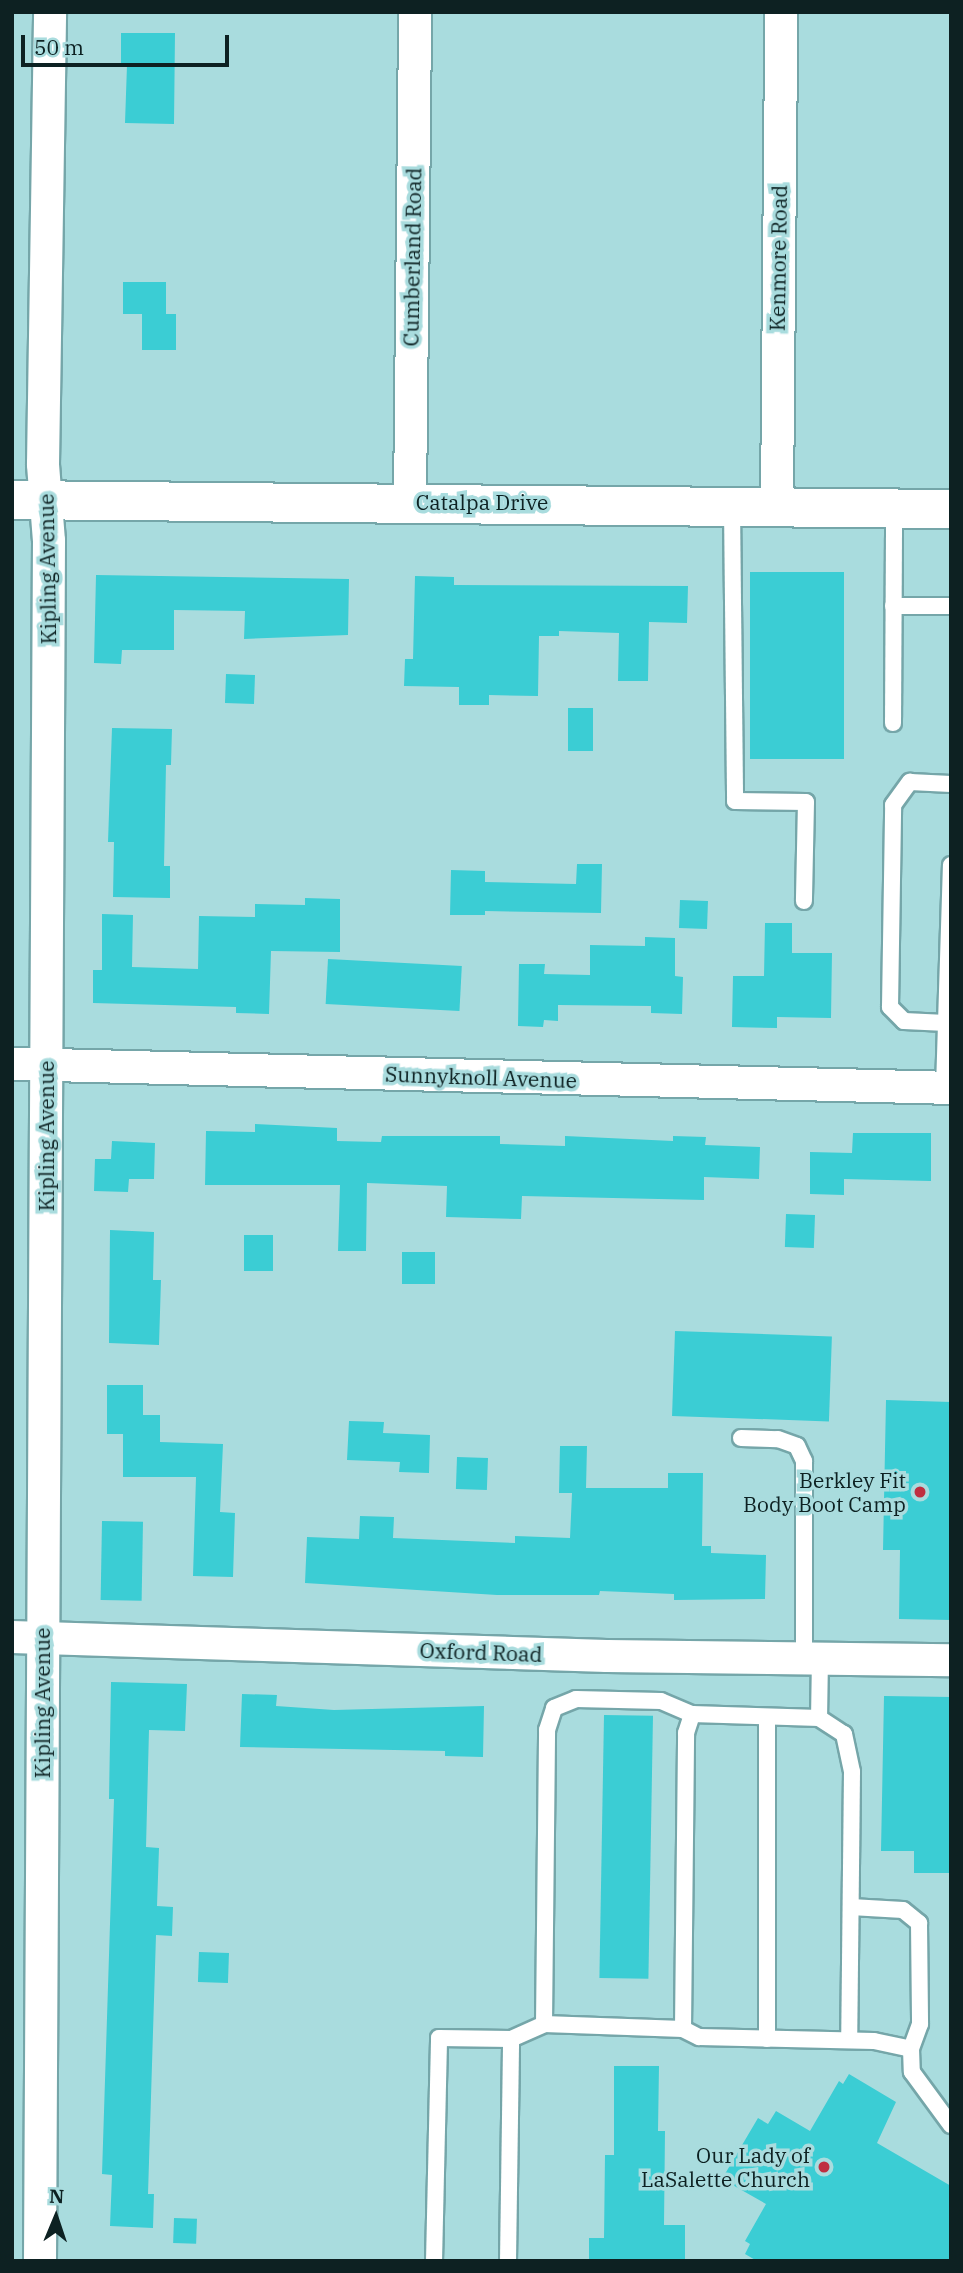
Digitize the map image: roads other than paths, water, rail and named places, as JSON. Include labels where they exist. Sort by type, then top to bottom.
[{"type":"street","name":"Kipling Avenue","points":[[40,2261],[27,1637],[47,1063],[29,500],[43,464],[50,12]]},
{"type":"street","name":"Cumberland Road","points":[[410,502],[415,12]]},
{"type":"street","name":"Kenmore Road","points":[[777,504],[781,12]]},
{"type":"street","name":"Catalpa Drive","points":[[29,500],[777,504],[951,509]]},
{"type":"street","name":"Sunnyknoll Avenue","points":[[12,1064],[947,1088]]},
{"type":"street","name":"Oxford Road","points":[[27,1637],[607,1656],[951,1660]]},
{"type":"lane","points":[[732,504],[735,801],[806,802],[804,901]]},
{"type":"lane","points":[[893,723],[894,509]]},
{"type":"lane","points":[[893,606],[951,606]]},
{"type":"lane","points":[[946,1023],[904,1021],[890,1007],[893,805],[910,782],[951,784]]},
{"type":"lane","points":[[947,1088],[946,1023],[951,865]]},
{"type":"lane","points":[[741,1438],[778,1439],[797,1446],[804,1461],[812,1657],[819,1718]]},
{"type":"lane","points":[[544,2024],[547,1730],[554,1708],[576,1699],[661,1701],[692,1714],[819,1718],[844,1734],[852,1772],[849,2040]]},
{"type":"lane","points":[[683,2029],[686,1732],[692,1714]]},
{"type":"lane","points":[[767,1718],[767,2039]]},
{"type":"lane","points":[[851,1907],[903,1910],[919,1923],[920,2024],[911,2049],[912,2072],[951,2125]]},
{"type":"lane","points":[[434,2261],[439,2038],[511,2039],[544,2024],[683,2029],[699,2037],[849,2040],[911,2049]]},
{"type":"lane","points":[[509,2261],[511,2039]]},
{"type":"place","name":"Berkley Fit Body Boot Camp","points":[[920,1492]]},
{"type":"place","name":"Our Lady of LaSalette Church","points":[[824,2167]]}]
